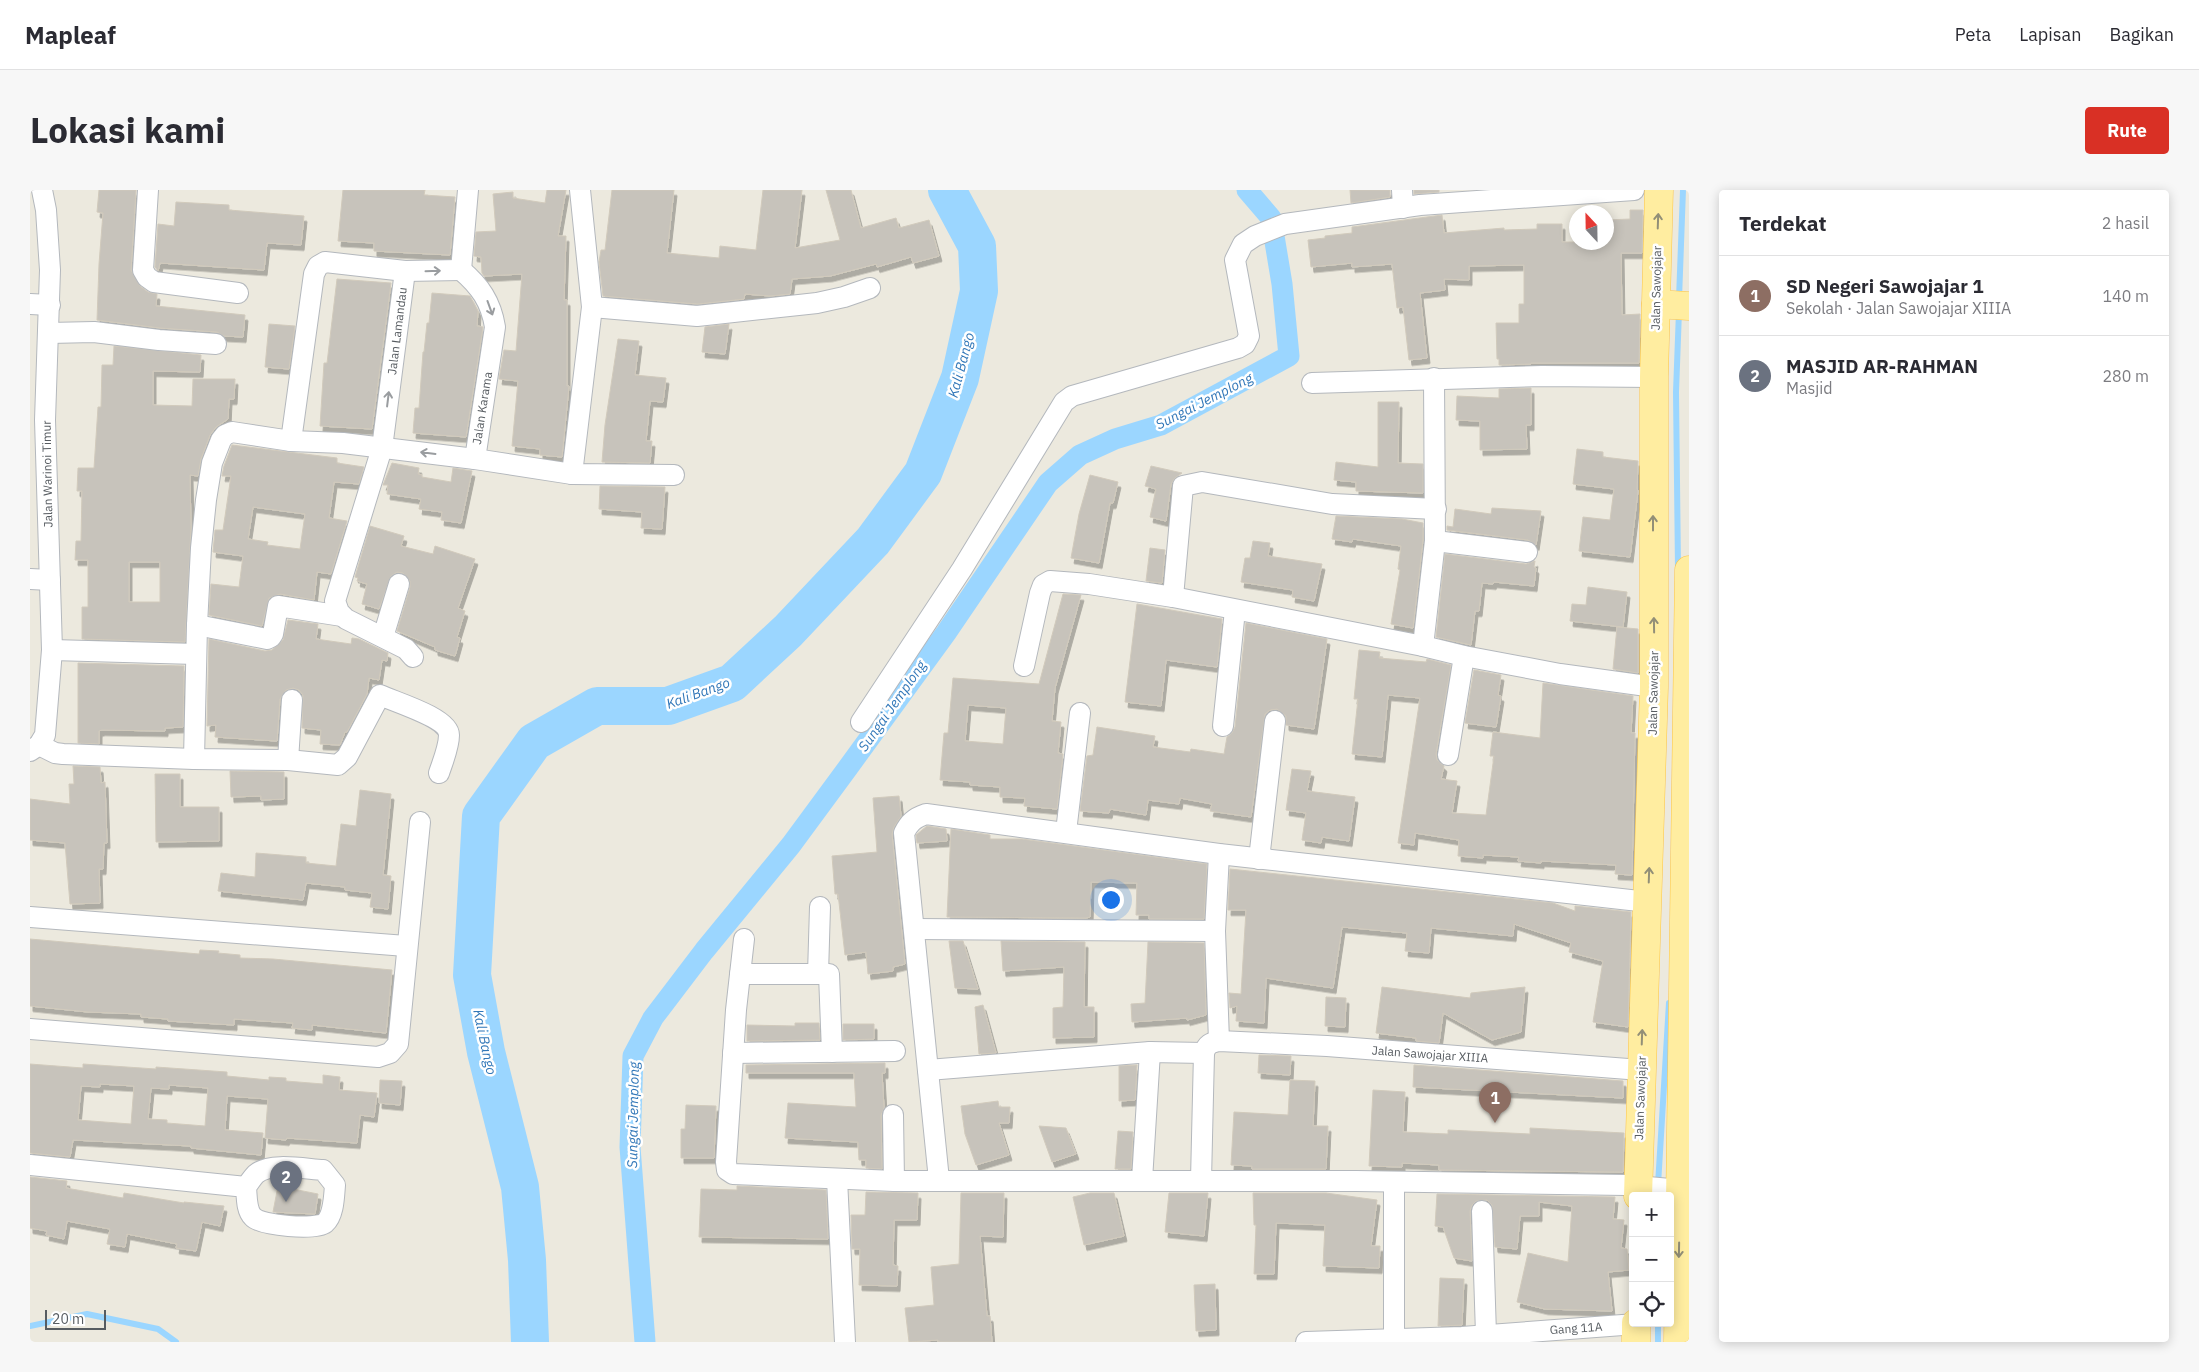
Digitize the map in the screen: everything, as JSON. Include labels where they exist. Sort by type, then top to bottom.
[{"type":"main road","name":"Jalan Sawojajar","points":[[1642,1190],[1641,1070],[1654,687],[1654,377],[1675,305],[1659,190]]},
{"type":"main road","points":[[1678,1342],[1689,570]]},
{"type":"street","name":"Jalan Warinoi Timur","points":[[35,748],[44,735],[47,722],[52,650],[40,579],[38,420],[49,333],[40,304],[50,261],[46,210],[42,190]]},
{"type":"street","points":[[148,190],[143,270],[147,277],[154,282],[238,293]]},
{"type":"street","points":[[461,270],[468,190]]},
{"type":"street","points":[[572,474],[592,307],[580,190]]},
{"type":"street","points":[[861,722],[962,569],[1064,402],[1072,396],[1238,348],[1245,344],[1249,336],[1235,260],[1243,244],[1255,236],[1285,224],[1403,199],[1634,190]]},
{"type":"street","points":[[291,441],[314,274],[318,266],[325,262],[405,271]]},
{"type":"street","name":"Jalan Lamandau","points":[[342,616],[335,601],[382,448],[405,271],[461,270]]},
{"type":"street","name":"Jalan Karama","points":[[461,270],[486,297],[492,310],[495,327],[475,459],[572,474],[674,475]]},
{"type":"street","points":[[592,307],[697,316],[818,303],[870,288]]},
{"type":"street","points":[[49,333],[94,332],[159,340],[216,344]]},
{"type":"street","points":[[1312,384],[1351,384],[1434,378],[1542,376],[1654,377]]},
{"type":"street","points":[[1423,646],[1435,541],[1434,378]]},
{"type":"street","points":[[194,759],[201,548],[212,463],[221,440],[225,435],[232,432],[291,441],[343,443],[475,459]]},
{"type":"street","points":[[1173,597],[1183,486],[1192,483],[1202,482],[1332,504],[1436,510]]},
{"type":"street","points":[[1435,541],[1527,552]]},
{"type":"street","points":[[1024,666],[1040,593],[1043,585],[1050,581],[1089,584],[1173,597],[1560,674],[1654,687]]},
{"type":"street","points":[[383,637],[399,584]]},
{"type":"street","points":[[197,625],[267,639],[273,634],[278,606],[342,616],[406,649],[412,657]]},
{"type":"street","points":[[1223,726],[1235,610]]},
{"type":"street","points":[[52,650],[196,654]]},
{"type":"street","points":[[1448,755],[1464,656]]},
{"type":"street","points":[[35,748],[63,754],[194,759],[288,760],[338,765],[347,757],[380,695],[438,720],[448,728],[449,736],[440,773]]},
{"type":"street","points":[[288,760],[292,700]]},
{"type":"street","points":[[1066,832],[1080,714]]},
{"type":"street","points":[[1259,858],[1275,721]]},
{"type":"street","points":[[939,1180],[904,833],[909,823],[916,817],[926,814],[1219,854],[1648,902]]},
{"type":"street","points":[[30,1029],[378,1057],[390,1053],[398,1044],[406,946],[420,822]]},
{"type":"street","points":[[1201,1180],[1212,1047],[1219,854]]},
{"type":"street","points":[[818,974],[820,907]]},
{"type":"street","points":[[30,917],[406,946]]},
{"type":"street","points":[[915,929],[1215,931]]},
{"type":"street","points":[[744,939],[733,1053],[726,1162],[727,1170],[733,1174],[894,1181],[1201,1180],[1394,1182],[1642,1190],[1680,1195]]},
{"type":"street","points":[[740,974],[829,974],[832,1052]]},
{"type":"street","name":"Jalan Sawojajar XIIIA","points":[[928,1070],[1212,1047],[1327,1046],[1641,1070]]},
{"type":"street","points":[[733,1053],[895,1051]]},
{"type":"street","points":[[1142,1180],[1150,1052]]},
{"type":"street","points":[[893,1115],[894,1181]]},
{"type":"street","points":[[30,1165],[246,1187]]},
{"type":"street","points":[[837,1179],[845,1342]]},
{"type":"street","points":[[1394,1182],[1394,1339]]},
{"type":"street","points":[[1482,1211],[1486,1334]]},
{"type":"street","name":"Gang 11A","points":[[1306,1342],[1462,1339],[1486,1334],[1636,1330]]},
{"type":"building","points":[[99,190],[136,190],[131,270],[140,286],[148,292],[157,294],[156,306],[245,315],[243,337],[224,336],[217,332],[160,328],[97,320],[103,213],[97,212]]},
{"type":"building","points":[[343,190],[425,190],[424,195],[455,197],[450,255],[374,251],[374,243],[338,241]]},
{"type":"building","points":[[547,190],[566,190],[558,236],[566,236],[564,300],[567,300],[567,386],[569,386],[562,457],[540,455],[540,449],[512,446],[518,381],[499,379],[504,350],[516,351],[522,274],[484,276],[482,273],[481,257],[474,256],[476,232],[496,231],[493,194],[513,192],[513,198],[545,203]]},
{"type":"building","points":[[612,190],[674,190],[667,253],[719,258],[720,246],[756,250],[763,190],[802,190],[795,248],[840,240],[826,190],[851,190],[861,228],[896,218],[899,228],[929,220],[939,256],[913,263],[911,257],[877,267],[876,264],[830,276],[792,279],[790,294],[770,296],[745,294],[744,299],[698,304],[603,296],[599,262],[601,250],[605,250]]},
{"type":"building","points":[[1350,190],[1390,190],[1390,197],[1351,203]]},
{"type":"building","points":[[1414,190],[1439,190],[1439,192],[1414,194]]},
{"type":"building","points":[[176,202],[229,205],[229,210],[304,216],[301,245],[267,243],[264,270],[160,263],[158,271],[155,267],[158,224],[174,226]]},
{"type":"building","points":[[1630,210],[1643,210],[1642,253],[1621,253],[1622,315],[1640,314],[1639,363],[1531,363],[1499,365],[1499,359],[1497,359],[1496,323],[1519,323],[1519,304],[1524,304],[1524,265],[1469,266],[1469,280],[1444,279],[1445,290],[1420,293],[1427,358],[1409,360],[1403,307],[1397,308],[1392,264],[1352,267],[1352,263],[1311,267],[1308,240],[1352,233],[1352,227],[1442,215],[1444,233],[1504,228],[1504,230],[1537,229],[1537,224],[1562,224],[1562,242],[1569,242],[1569,250],[1614,250],[1614,220],[1630,219]]},
{"type":"building","points":[[337,279],[391,283],[372,429],[320,426],[324,363],[327,363]]},
{"type":"building","points":[[432,293],[470,296],[478,311],[477,326],[483,327],[466,437],[413,433],[415,408],[419,408],[423,352],[427,323],[429,323]]},
{"type":"building","points":[[269,324],[295,326],[289,369],[265,367]]},
{"type":"building","points":[[729,324],[725,354],[702,352],[705,327]]},
{"type":"building","points":[[618,339],[639,341],[635,375],[666,378],[663,402],[650,401],[646,441],[652,441],[650,463],[602,462],[605,425]]},
{"type":"building","points":[[114,346],[201,355],[200,372],[153,371],[153,405],[192,406],[193,379],[235,379],[234,399],[229,399],[228,419],[216,427],[210,435],[201,459],[198,476],[190,475],[191,529],[185,642],[82,639],[82,607],[88,607],[88,560],[75,560],[76,541],[81,541],[82,491],[77,491],[78,468],[94,468],[98,407],[101,407],[102,365],[113,365]],"holes":[[[129,562],[160,562],[160,602],[129,602]]]},
{"type":"building","points":[[1531,388],[1531,425],[1526,425],[1527,449],[1480,450],[1480,421],[1456,420],[1457,396],[1499,398],[1499,389]]},
{"type":"building","points":[[1378,402],[1399,402],[1398,463],[1423,464],[1423,493],[1356,491],[1356,482],[1334,480],[1336,462],[1378,467]]},
{"type":"building","points":[[232,445],[337,458],[337,463],[364,467],[359,484],[334,482],[329,518],[347,521],[331,574],[317,572],[314,600],[280,594],[269,598],[262,626],[209,615],[211,584],[239,587],[243,556],[213,552],[215,530],[223,530],[231,476],[222,476]],"holes":[[[253,507],[305,514],[300,549],[267,545],[268,542],[248,539]]]},
{"type":"building","points":[[1577,449],[1603,452],[1603,457],[1638,461],[1638,491],[1630,557],[1579,551],[1583,517],[1610,520],[1614,489],[1573,484]]},
{"type":"building","points":[[392,463],[419,468],[418,474],[422,475],[422,477],[451,482],[453,468],[472,471],[461,523],[441,520],[442,512],[419,509],[421,499],[387,494],[388,485],[383,485]]},
{"type":"building","points":[[1151,466],[1182,473],[1171,484],[1166,521],[1150,517],[1156,489],[1145,486]]},
{"type":"building","points":[[1090,475],[1118,482],[1113,503],[1110,503],[1099,563],[1071,558],[1079,514]]},
{"type":"building","points":[[600,486],[665,487],[662,529],[641,528],[642,512],[599,509]]},
{"type":"building","points":[[1492,508],[1541,511],[1536,545],[1528,540],[1447,530],[1447,526],[1453,527],[1455,509],[1491,514]]},
{"type":"building","points":[[1336,516],[1402,519],[1423,523],[1423,540],[1413,628],[1391,624],[1400,570],[1398,569],[1401,546],[1353,539],[1352,542],[1332,539]]},
{"type":"building","points":[[370,526],[404,536],[401,546],[433,554],[435,546],[475,559],[458,608],[465,611],[457,637],[460,638],[455,656],[435,650],[435,647],[397,631],[410,587],[410,581],[403,573],[397,572],[391,576],[379,609],[362,604],[367,584],[357,581],[358,578],[355,577]]},
{"type":"building","points":[[1253,541],[1270,543],[1268,556],[1322,564],[1314,601],[1292,597],[1293,590],[1241,582],[1245,558],[1250,558]]},
{"type":"building","points":[[1150,548],[1165,550],[1162,583],[1146,581]]},
{"type":"building","points":[[1445,554],[1526,564],[1535,561],[1534,586],[1494,582],[1493,584],[1482,583],[1479,611],[1475,611],[1471,645],[1436,637]]},
{"type":"building","points":[[1588,587],[1627,592],[1623,627],[1570,621],[1572,604],[1586,605]]},
{"type":"building","points":[[1063,594],[1081,595],[1055,688],[1052,721],[1061,722],[1058,753],[1063,754],[1057,809],[1024,806],[1025,798],[1000,797],[1000,787],[940,780],[944,733],[948,733],[953,678],[1039,684]],"holes":[[[968,705],[1006,708],[1003,744],[965,741]]]},
{"type":"building","points":[[1137,604],[1222,619],[1217,667],[1166,660],[1161,706],[1125,702]]},
{"type":"building","points":[[288,620],[318,624],[316,639],[351,644],[352,638],[359,639],[388,653],[387,661],[382,660],[379,680],[369,678],[367,694],[347,732],[345,732],[340,745],[320,744],[321,730],[302,728],[303,695],[299,690],[293,688],[286,690],[280,699],[277,741],[215,737],[216,725],[207,726],[209,639],[265,651],[272,650],[283,640]]},
{"type":"building","points":[[1246,623],[1327,639],[1314,729],[1286,725],[1286,716],[1277,709],[1270,710],[1265,714],[1251,817],[1210,811],[1212,804],[1180,798],[1179,804],[1148,800],[1146,815],[1110,809],[1109,813],[1080,811],[1087,756],[1093,755],[1097,727],[1155,736],[1153,747],[1190,752],[1191,749],[1224,754],[1227,737],[1235,727]]},
{"type":"building","points":[[1617,627],[1638,629],[1638,673],[1613,669]]},
{"type":"building","points":[[1359,650],[1380,652],[1379,658],[1426,662],[1427,659],[1451,665],[1436,754],[1437,760],[1444,766],[1441,779],[1457,781],[1452,813],[1486,815],[1494,756],[1490,756],[1493,732],[1540,738],[1543,683],[1633,696],[1631,733],[1635,733],[1632,875],[1615,874],[1616,865],[1541,861],[1541,863],[1518,861],[1519,857],[1483,855],[1483,858],[1458,856],[1459,840],[1415,833],[1414,845],[1398,843],[1420,698],[1388,695],[1382,757],[1352,754],[1358,699],[1354,699]]},
{"type":"building","points":[[78,663],[184,666],[183,727],[165,728],[165,731],[102,730],[99,731],[99,744],[78,743]]},
{"type":"building","points":[[1474,670],[1501,675],[1498,695],[1501,696],[1496,727],[1465,723]]},
{"type":"building","points":[[73,766],[100,767],[101,783],[105,782],[107,843],[104,843],[103,869],[99,869],[100,903],[70,904],[65,843],[30,840],[30,799],[70,804],[69,784],[74,784]]},
{"type":"building","points":[[1292,769],[1311,771],[1307,791],[1355,797],[1349,841],[1322,837],[1321,843],[1302,840],[1306,813],[1286,810]]},
{"type":"building","points":[[230,771],[284,772],[284,799],[261,800],[261,796],[231,797]]},
{"type":"building","points":[[155,774],[180,774],[180,807],[219,807],[219,841],[156,842]]},
{"type":"building","points":[[360,790],[391,794],[383,875],[391,876],[388,909],[370,907],[372,893],[345,890],[345,887],[306,883],[303,900],[218,891],[221,873],[255,877],[256,853],[306,857],[306,863],[336,866],[341,824],[356,826]]},
{"type":"building","points":[[899,796],[901,816],[892,834],[905,964],[893,967],[893,971],[868,974],[866,952],[845,955],[838,894],[835,894],[832,856],[877,852],[873,798]]},
{"type":"building","points":[[927,826],[946,829],[947,841],[917,843],[916,835]]},
{"type":"building","points":[[951,829],[990,835],[990,839],[1022,839],[1207,864],[1204,919],[1149,919],[1149,915],[1136,915],[1137,883],[1091,882],[1090,917],[1086,918],[947,917]]},
{"type":"building","points":[[1230,869],[1553,903],[1575,911],[1575,906],[1631,912],[1628,1027],[1593,1022],[1603,961],[1569,952],[1571,943],[1514,924],[1513,936],[1431,928],[1429,953],[1405,951],[1407,933],[1342,927],[1333,988],[1266,978],[1264,1023],[1236,1021],[1237,1006],[1230,1008],[1229,993],[1241,994],[1246,910],[1228,910]]},
{"type":"building","points":[[30,939],[199,954],[200,950],[219,951],[218,953],[240,955],[240,958],[273,959],[392,970],[386,1033],[312,1025],[312,1030],[292,1028],[293,1023],[234,1019],[234,1025],[168,1021],[168,1019],[141,1017],[141,1014],[88,1012],[30,1006]]},
{"type":"building","points":[[949,941],[963,941],[978,989],[955,988]]},
{"type":"building","points":[[1001,941],[1085,942],[1084,1007],[1094,1007],[1094,1037],[1053,1038],[1053,1008],[1063,1007],[1064,967],[1003,971]]},
{"type":"building","points":[[1148,942],[1204,943],[1206,1015],[1187,1020],[1187,1018],[1132,1022],[1131,1004],[1145,1003]]},
{"type":"building","points":[[1382,987],[1470,998],[1471,993],[1525,987],[1521,1032],[1492,1040],[1443,1013],[1439,1043],[1416,1041],[1416,1038],[1376,1033]]},
{"type":"building","points":[[1326,997],[1346,998],[1345,1027],[1325,1026]]},
{"type":"building","points":[[983,1005],[996,1053],[979,1054],[975,1007]]},
{"type":"building","points":[[795,1023],[819,1023],[820,1040],[747,1041],[747,1025],[795,1026]]},
{"type":"building","points":[[843,1024],[874,1024],[874,1039],[843,1040]]},
{"type":"building","points":[[1259,1055],[1291,1056],[1290,1075],[1258,1073]]},
{"type":"building","points":[[885,1063],[885,1073],[882,1073],[884,1108],[881,1115],[882,1169],[866,1168],[866,1160],[859,1160],[858,1142],[785,1138],[788,1103],[856,1107],[854,1073],[746,1073],[746,1065]]},
{"type":"building","points":[[30,1064],[83,1068],[83,1064],[156,1069],[156,1067],[227,1072],[227,1076],[269,1080],[269,1077],[286,1078],[286,1081],[323,1084],[323,1075],[340,1077],[339,1090],[377,1093],[374,1117],[360,1115],[357,1143],[265,1138],[268,1099],[227,1096],[225,1130],[263,1133],[261,1155],[191,1148],[191,1146],[73,1140],[70,1157],[30,1153]],"holes":[[[100,1084],[134,1086],[131,1124],[78,1120],[81,1086],[100,1087]],[[169,1085],[208,1088],[205,1126],[167,1123],[167,1120],[148,1119],[151,1088],[169,1089]]]},
{"type":"building","points":[[1137,1065],[1135,1100],[1119,1101],[1119,1066]]},
{"type":"building","points":[[1414,1065],[1623,1081],[1623,1098],[1413,1087]]},
{"type":"building","points":[[380,1080],[402,1081],[400,1105],[379,1103]]},
{"type":"building","points":[[1290,1080],[1315,1081],[1313,1126],[1328,1126],[1326,1169],[1252,1169],[1252,1166],[1231,1165],[1234,1112],[1288,1115]]},
{"type":"building","points":[[1373,1090],[1405,1092],[1403,1132],[1448,1134],[1448,1130],[1530,1134],[1530,1128],[1624,1133],[1623,1172],[1439,1170],[1439,1165],[1402,1163],[1402,1167],[1369,1166]]},
{"type":"building","points":[[998,1101],[999,1107],[1010,1107],[1009,1123],[999,1123],[1009,1155],[976,1165],[965,1134],[961,1106]]},
{"type":"building","points":[[686,1105],[716,1106],[714,1158],[681,1158],[681,1129],[685,1129]]},
{"type":"building","points":[[1039,1126],[1066,1128],[1076,1154],[1052,1162]]},
{"type":"building","points":[[1118,1131],[1133,1132],[1131,1169],[1115,1169]]},
{"type":"building","points":[[30,1177],[67,1181],[66,1188],[123,1198],[124,1193],[184,1203],[224,1206],[220,1226],[202,1222],[196,1251],[176,1248],[177,1244],[127,1234],[125,1247],[107,1244],[110,1229],[67,1221],[64,1239],[46,1235],[47,1231],[30,1228]]},
{"type":"building","points":[[278,1186],[318,1194],[315,1214],[273,1212]]},
{"type":"building","points":[[737,1186],[826,1190],[828,1239],[699,1237],[701,1189],[737,1190]]},
{"type":"building","points":[[866,1192],[918,1193],[917,1220],[894,1220],[893,1265],[898,1266],[897,1286],[859,1285],[860,1249],[852,1249],[851,1215],[865,1215]]},
{"type":"building","points":[[961,1193],[1004,1193],[1003,1237],[980,1236],[987,1316],[990,1316],[992,1342],[938,1342],[938,1340],[909,1342],[905,1308],[934,1305],[931,1267],[959,1264]]},
{"type":"building","points":[[1090,1193],[1114,1193],[1124,1236],[1084,1245],[1073,1197]]},
{"type":"building","points":[[1169,1193],[1208,1193],[1204,1236],[1165,1232]]},
{"type":"building","points":[[1253,1193],[1326,1193],[1377,1200],[1371,1246],[1380,1246],[1379,1268],[1323,1266],[1325,1225],[1276,1223],[1274,1274],[1254,1274],[1256,1225],[1254,1225]]},
{"type":"building","points":[[1437,1194],[1615,1197],[1613,1219],[1624,1220],[1621,1248],[1627,1249],[1629,1270],[1608,1272],[1612,1311],[1545,1309],[1517,1302],[1528,1253],[1568,1262],[1572,1206],[1539,1202],[1539,1216],[1520,1216],[1517,1249],[1495,1247],[1492,1205],[1487,1200],[1476,1201],[1470,1211],[1472,1261],[1454,1258],[1443,1227],[1435,1226]]},
{"type":"building","points":[[1440,1278],[1464,1279],[1462,1325],[1438,1326]]},
{"type":"building","points":[[1215,1284],[1216,1330],[1196,1331],[1194,1285]]},
{"type":"waterway","name":"Kali Bango","points":[[530,1342],[527,1260],[520,1187],[486,1052],[472,975],[481,816],[534,742],[597,706],[668,706],[732,683],[788,631],[873,541],[923,473],[960,378],[979,291],[977,246],[947,190]]},
{"type":"waterway","name":"Sungai Jemplong","points":[[645,1342],[630,1147],[633,1056],[653,1018],[704,951],[791,845],[946,633],[1048,483],[1080,455],[1115,439],[1161,425],[1289,356],[1282,284],[1271,218],[1247,190]]},
{"type":"waterway","points":[[1679,299],[1683,190]]},
{"type":"waterway","points":[[1678,569],[1676,392],[1679,311]]},
{"type":"waterway","points":[[1658,1185],[1669,1003]]},
{"type":"waterway","points":[[30,1326],[87,1314],[158,1329],[176,1342]]},
{"type":"waterway","points":[[1658,1327],[1658,1342]]},
{"type":"place","name":"SD Negeri Sawojajar 1","points":[[1495,1123]]},
{"type":"place","name":"MASJID AR-RAHMAN","points":[[286,1202]]}]
